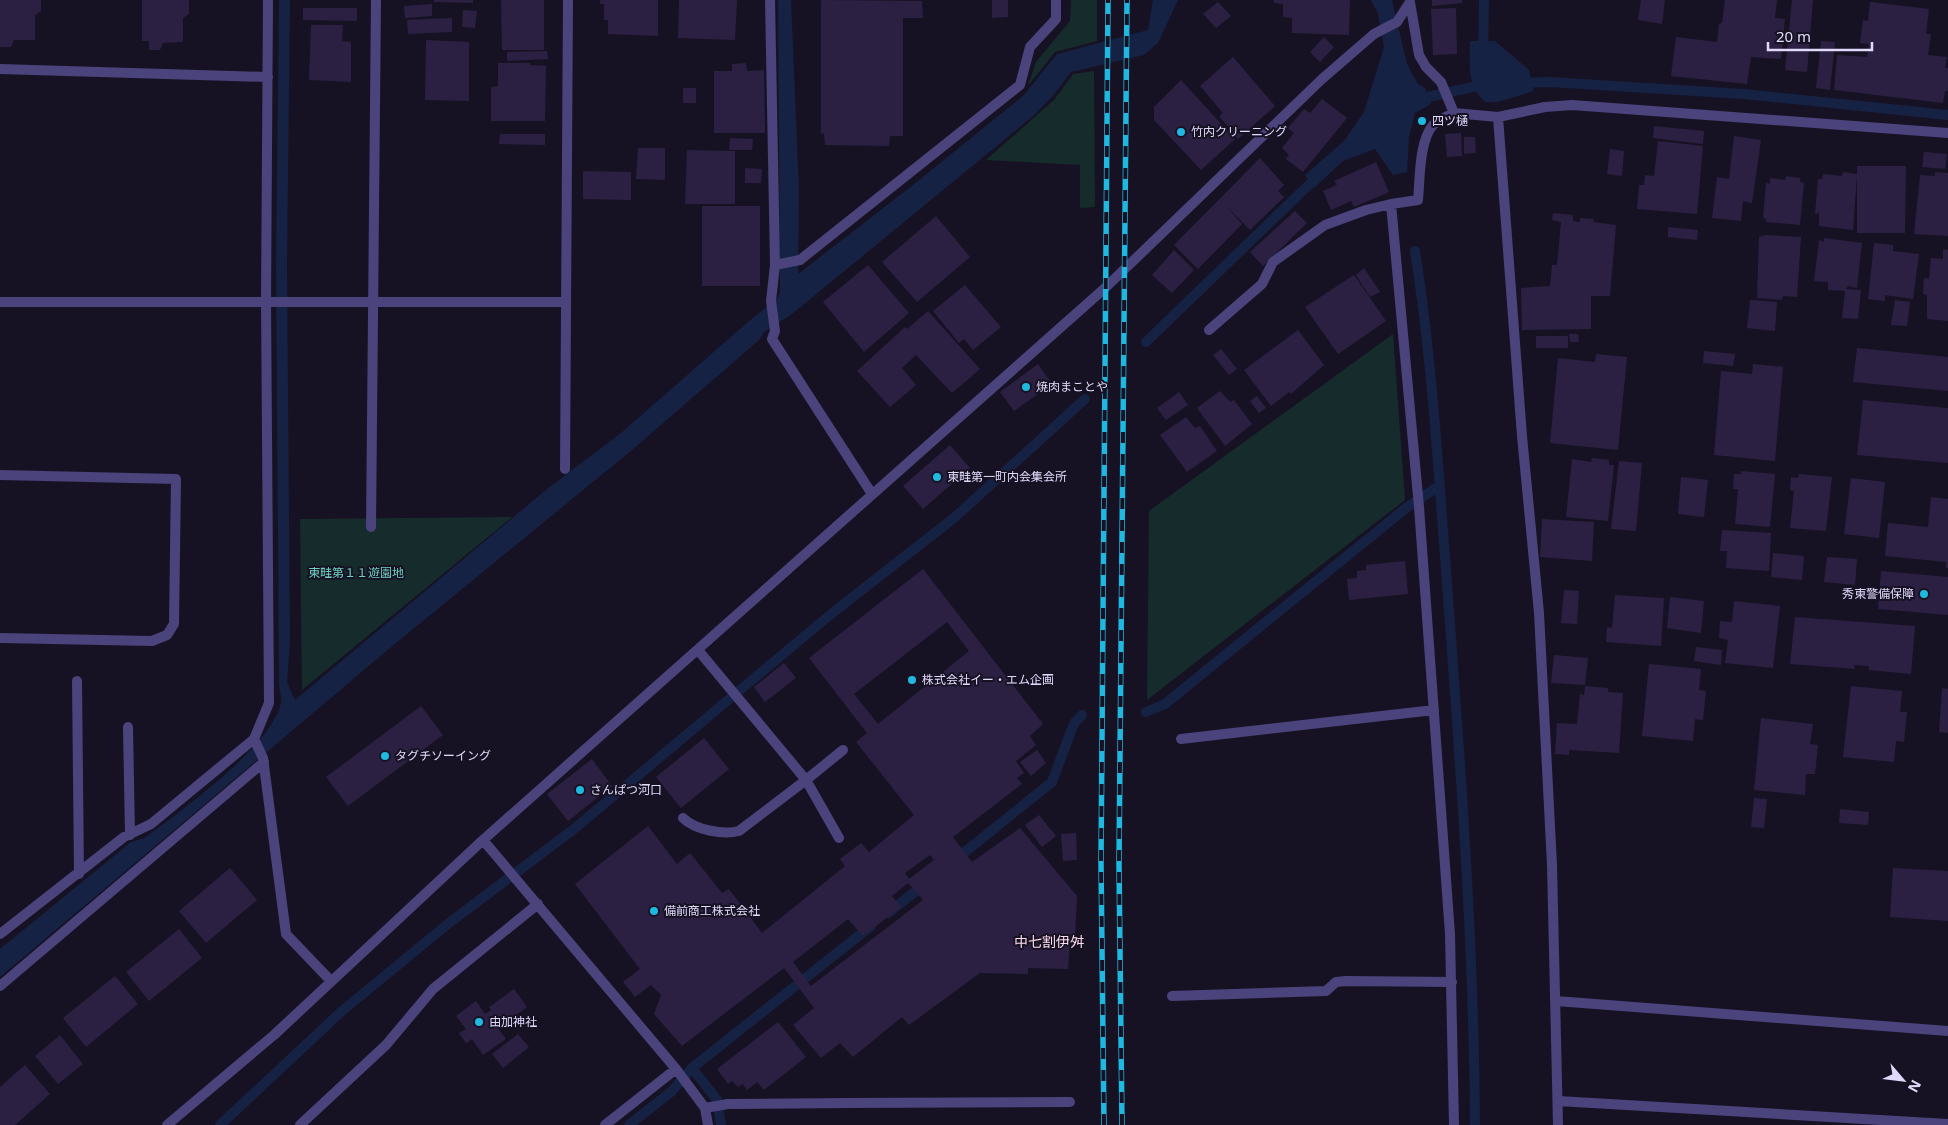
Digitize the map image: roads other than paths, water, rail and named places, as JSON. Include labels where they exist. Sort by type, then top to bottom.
[{"type":"street","points":[[0,934],[130,835],[151,824],[255,742],[270,697],[266,301],[268,0]]},
{"type":"street","points":[[371,526],[375,302],[376,0]]},
{"type":"street","points":[[565,469],[568,0]]},
{"type":"street","points":[[770,0],[777,265],[771,302],[775,331],[772,339],[872,494]]},
{"type":"street","points":[[777,265],[800,260],[1020,85],[1030,47],[1056,20],[1056,0]]},
{"type":"street","points":[[167,1125],[274,1035],[483,840],[1106,288],[1322,79],[1374,34],[1398,22],[1410,1]]},
{"type":"street","points":[[1410,1],[1418,55],[1440,82],[1454,113]]},
{"type":"street","points":[[0,69],[268,77]]},
{"type":"street","points":[[1209,330],[1262,284],[1273,262],[1325,225],[1366,210],[1418,200],[1421,161],[1427,134],[1434,124],[1454,113],[1498,117],[1545,107],[1572,105],[1948,134]]},
{"type":"street","points":[[1498,117],[1522,436],[1539,613],[1552,865],[1558,1125]]},
{"type":"street","points":[[1392,204],[1419,507],[1450,934],[1454,1125]]},
{"type":"street","points":[[0,302],[565,302]]},
{"type":"street","points":[[0,475],[176,479],[174,624],[167,635],[152,641],[0,638]]},
{"type":"street","points":[[698,650],[806,780],[839,838]]},
{"type":"street","points":[[77,681],[79,874]]},
{"type":"street","points":[[1181,738],[1434,710]]},
{"type":"street","points":[[128,727],[130,835]]},
{"type":"street","points":[[255,742],[264,760],[286,934],[331,981]]},
{"type":"street","points":[[683,818],[702,827],[725,833],[739,831],[843,750]]},
{"type":"street","points":[[2,980],[264,760]]},
{"type":"street","points":[[483,840],[690,1087],[706,1108],[708,1125]]},
{"type":"street","points":[[300,1125],[386,1045],[433,989],[538,904]]},
{"type":"street","points":[[1172,996],[1326,991],[1336,982],[1346,981],[1452,982]]},
{"type":"street","points":[[1556,1001],[1948,1031]]},
{"type":"street","points":[[605,1125],[678,1072]]},
{"type":"street","points":[[1558,1101],[1948,1124]]},
{"type":"street","points":[[706,1108],[728,1104],[1070,1102]]},
{"type":"water","points":[[279,0],[290,0],[287,264],[290,642],[287,682],[295,700],[547,489],[621,433],[778,298],[780,291],[778,0],[791,0],[799,191],[798,274],[913,185],[1023,96],[1057,54],[1148,30],[1153,0],[1178,0],[1158,43],[1144,55],[1071,72],[1053,96],[1032,117],[792,314],[764,332],[759,340],[632,450],[390,648],[0,977],[0,949],[131,842],[145,838],[223,776],[261,738],[274,720],[281,703],[279,684],[276,265]]},
{"type":"water","points":[[1371,0],[1392,0],[1407,64],[1418,84],[1425,88],[1431,104],[1415,113],[1409,137],[1407,172],[1393,175],[1375,149],[1343,161],[1314,188],[1305,175],[1344,141],[1364,112],[1384,47],[1378,14]]},
{"type":"water","points":[[1470,41],[1495,41],[1529,70],[1534,91],[1498,102],[1485,102],[1475,89],[1470,74]]},
{"type":"waterway","points":[[1483,54],[1484,0]]},
{"type":"waterway","points":[[1520,83],[1550,82],[1743,94],[1948,115]]},
{"type":"waterway","points":[[1415,100],[1486,84]]},
{"type":"waterway","points":[[1146,342],[1319,175]]},
{"type":"waterway","points":[[1415,251],[1435,424],[1458,729],[1472,993],[1475,1125]]},
{"type":"waterway","points":[[220,1125],[342,1011],[449,923],[574,829],[831,614],[954,518],[1085,399]]},
{"type":"waterway","points":[[1146,712],[1165,704],[1406,508],[1439,486]]},
{"type":"waterway","points":[[955,860],[1052,782],[1075,722],[1082,715]]},
{"type":"waterway","points":[[888,913],[926,883]]},
{"type":"waterway","points":[[629,1125],[672,1091],[692,1068],[871,926]]},
{"type":"waterway","points":[[692,1068],[717,1100],[721,1125]]},
{"type":"railway","points":[[1104,1125],[1101,862],[1108,0]]},
{"type":"railway","points":[[1122,1125],[1119,864],[1127,0]]},
{"type":"place","name":"四ツ樋","points":[[1422,121]]},
{"type":"place","name":"竹内クリーニング","points":[[1181,132]]},
{"type":"place","name":"焼肉まことや","points":[[1026,387]]},
{"type":"place","name":"東畦第一町内会集会所","points":[[937,477]]},
{"type":"place","name":"秀東警備保障","points":[[1924,594]]},
{"type":"place","name":"株式会社イー・エム企画","points":[[912,680]]},
{"type":"place","name":"タグチソーイング","points":[[385,756]]},
{"type":"place","name":"さんぱつ河口","points":[[580,790]]},
{"type":"place","name":"備前商工株式会社","points":[[654,911]]},
{"type":"place","name":"由加神社","points":[[479,1022]]},
{"type":"district","name":"中七割伊舛","points":[[1049,942]]},
{"type":"park label","name":"東畦第１１遊園地","points":[[356,573]]}]
